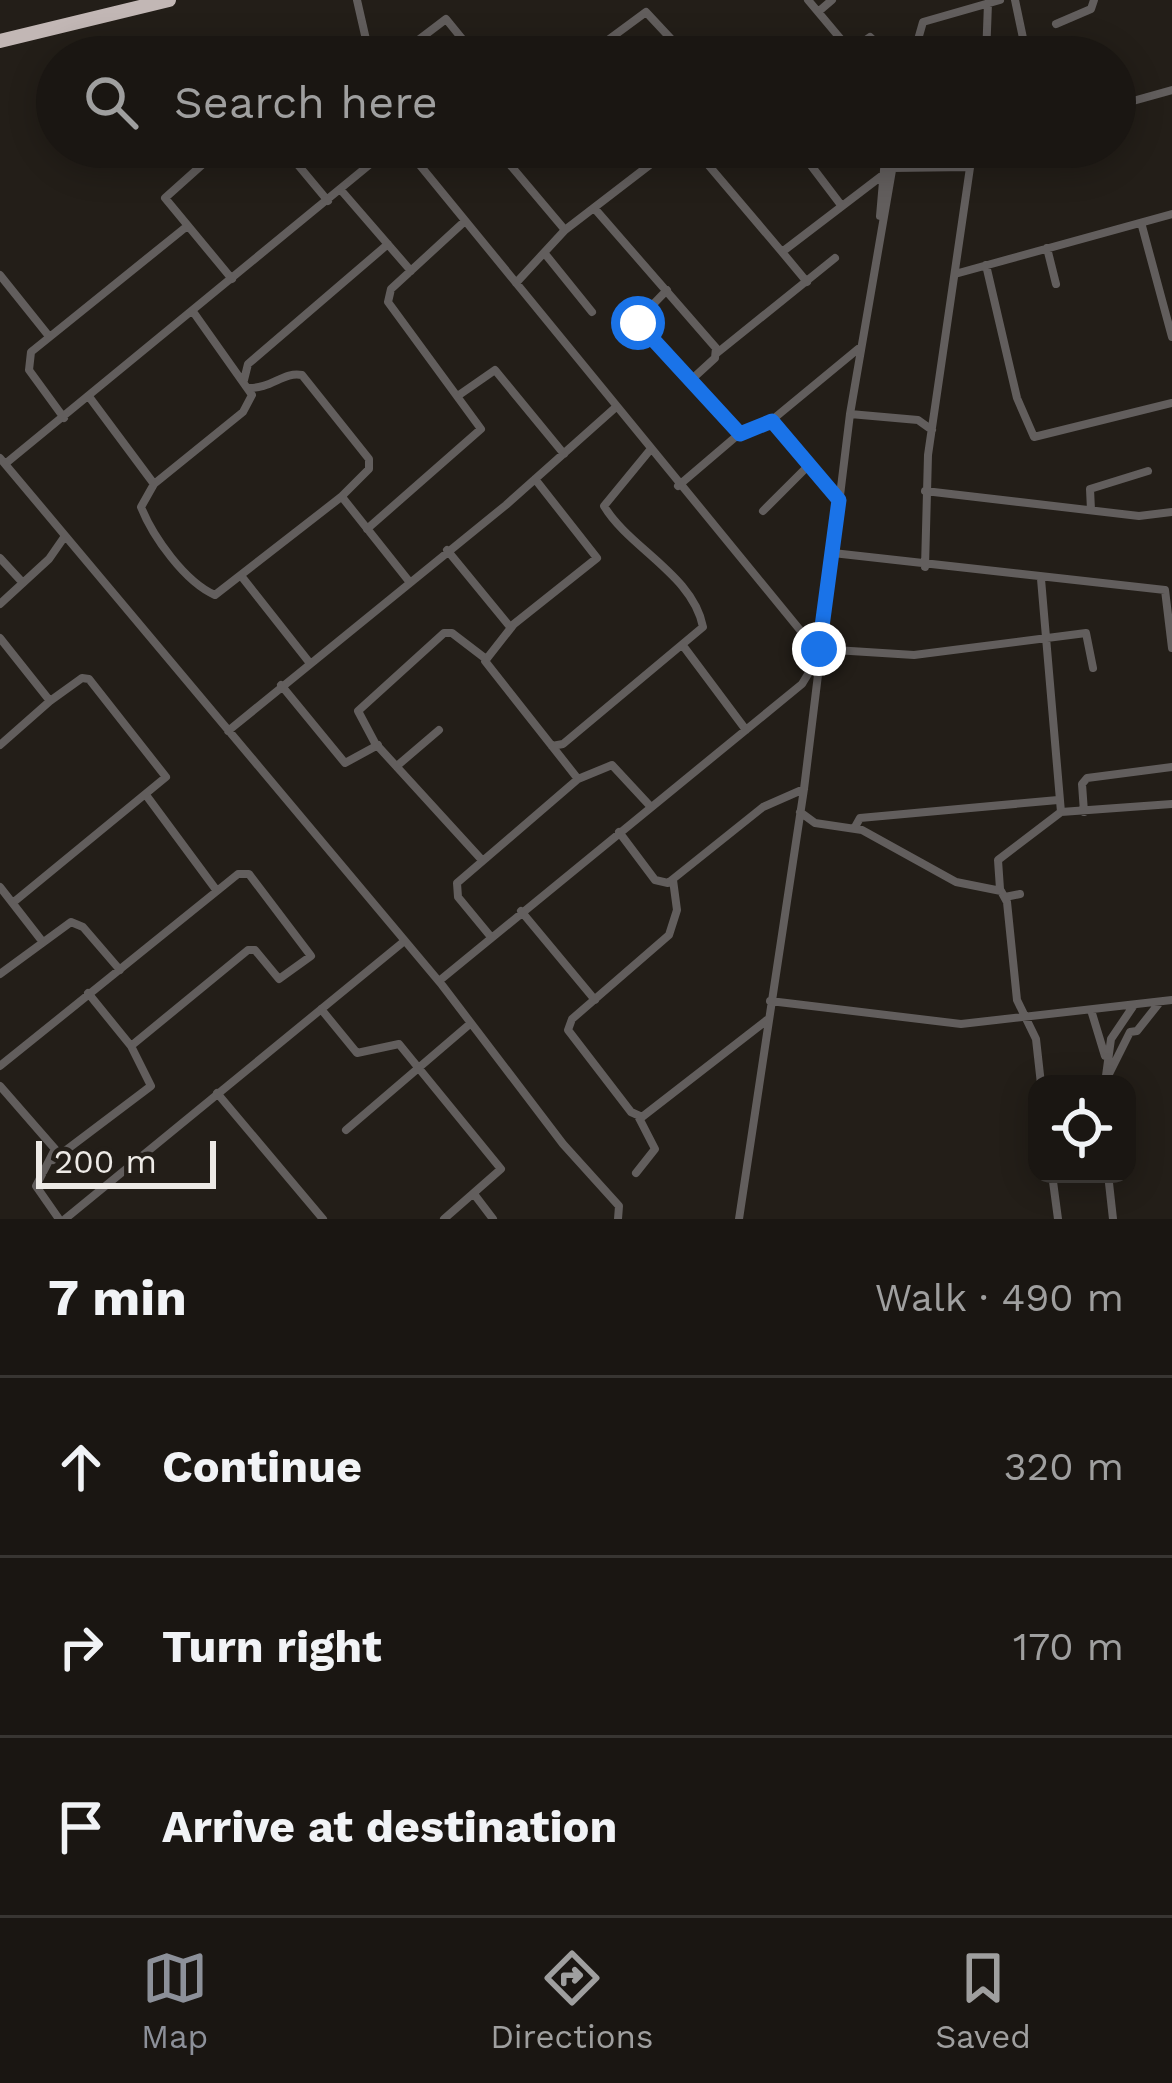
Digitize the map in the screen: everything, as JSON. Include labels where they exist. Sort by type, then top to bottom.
[{"type":"highway","points":[[0,41],[170,0]]},
{"type":"street","points":[[99,0],[102,16]]},
{"type":"street","points":[[357,0],[365,36]]},
{"type":"street","points":[[613,36],[659,0]]},
{"type":"street","points":[[808,0],[838,36]]},
{"type":"street","points":[[818,12],[832,0]]},
{"type":"street","points":[[919,36],[923,22],[963,5],[1000,0]]},
{"type":"street","points":[[1016,0],[1023,36]]},
{"type":"street","points":[[1056,24],[1091,9],[1094,0]]},
{"type":"street","points":[[987,36],[988,3]]},
{"type":"street","points":[[646,12],[668,36]]},
{"type":"street","points":[[424,36],[446,19],[460,36]]},
{"type":"street","points":[[1136,100],[1172,90]]},
{"type":"street","points":[[197,168],[165,195],[232,279]]},
{"type":"street","points":[[300,168],[328,201]]},
{"type":"street","points":[[366,168],[90,398],[2,461],[402,943],[439,981],[619,1206],[618,1219]]},
{"type":"street","points":[[423,168],[818,654],[914,655],[1086,633],[1093,668]]},
{"type":"street","points":[[513,168],[565,230]]},
{"type":"street","points":[[516,283],[565,230],[646,168]]},
{"type":"street","points":[[713,168],[806,282]]},
{"type":"street","points":[[813,168],[841,205]]},
{"type":"street","points":[[739,1219],[804,789],[850,414],[887,168]]},
{"type":"street","points":[[782,252],[888,168]]},
{"type":"street","points":[[887,171],[949,168]]},
{"type":"street","points":[[925,567],[932,430],[970,168]]},
{"type":"street","points":[[340,189],[411,272]]},
{"type":"street","points":[[595,208],[705,331],[717,353]]},
{"type":"street","points":[[955,274],[1172,214]]},
{"type":"street","points":[[367,530],[480,434],[480,424],[388,302],[391,290],[466,220]]},
{"type":"street","points":[[1142,226],[1172,337]]},
{"type":"street","points":[[64,418],[29,370],[31,352],[186,227]]},
{"type":"street","points":[[246,386],[248,364],[388,244]]},
{"type":"street","points":[[1047,248],[1056,284]]},
{"type":"street","points":[[546,254],[592,312]]},
{"type":"street","points":[[691,380],[717,353],[835,258]]},
{"type":"street","points":[[986,265],[1017,398],[1034,437],[1172,403]]},
{"type":"street","points":[[0,275],[48,335]]},
{"type":"street","points":[[668,290],[637,321],[740,434]]},
{"type":"street","points":[[194,313],[254,402],[154,484],[142,502],[142,513],[190,579],[215,595],[341,497],[369,469],[369,459],[297,373],[262,390],[246,386]]},
{"type":"street","points":[[678,486],[740,434],[772,421],[860,347]]},
{"type":"street","points":[[459,395],[495,370],[564,454]]},
{"type":"street","points":[[90,398],[154,484]]},
{"type":"street","points":[[228,730],[616,407]]},
{"type":"street","points":[[850,414],[918,420],[932,430]]},
{"type":"street","points":[[772,421],[839,500]]},
{"type":"street","points":[[551,746],[563,744],[684,647],[704,621],[643,543],[604,506],[650,450]]},
{"type":"street","points":[[763,511],[809,465]]},
{"type":"street","points":[[1091,510],[1090,489],[1148,471]]},
{"type":"street","points":[[486,659],[511,628],[596,558],[535,479]]},
{"type":"street","points":[[926,491],[1150,517],[1172,512]]},
{"type":"street","points":[[341,497],[408,580]]},
{"type":"street","points":[[0,604],[65,535]]},
{"type":"street","points":[[447,550],[511,628]]},
{"type":"street","points":[[833,553],[925,567],[1169,589],[1172,648]]},
{"type":"street","points":[[0,558],[23,584]]},
{"type":"street","points":[[242,577],[309,662]]},
{"type":"street","points":[[1041,578],[1060,812]]},
{"type":"street","points":[[481,859],[377,745],[359,717],[360,708],[444,633],[452,633],[486,659],[578,779]]},
{"type":"street","points":[[0,638],[50,700]]},
{"type":"street","points":[[684,647],[746,730]]},
{"type":"street","points":[[439,981],[802,684],[818,654]]},
{"type":"street","points":[[0,745],[82,678],[89,680],[165,774],[146,795],[15,901]]},
{"type":"street","points":[[281,685],[345,763],[377,745]]},
{"type":"street","points":[[398,764],[439,730]]},
{"type":"street","points":[[563,744],[563,760]]},
{"type":"street","points":[[490,938],[455,891],[462,874],[578,779],[611,765],[651,807]]},
{"type":"street","points":[[1084,812],[1082,784],[1088,778],[1172,767]]},
{"type":"street","points":[[619,832],[656,880],[674,880],[763,806],[804,789]]},
{"type":"street","points":[[146,795],[217,891]]},
{"type":"street","points":[[855,827],[860,818],[1058,800]]},
{"type":"street","points":[[1039,1075],[1029,1017],[1017,1000],[998,860],[1060,812],[1172,804]]},
{"type":"street","points":[[800,812],[815,823],[855,827],[956,882],[1020,894]]},
{"type":"street","points":[[0,1066],[238,874],[249,874],[311,956],[279,979],[255,950],[248,950],[131,1046]]},
{"type":"street","points":[[636,1173],[655,1149],[638,1116],[568,1030],[572,1019],[669,935],[677,910],[674,880]]},
{"type":"street","points":[[0,887],[42,941]]},
{"type":"street","points":[[521,911],[595,1000]]},
{"type":"street","points":[[0,974],[42,941],[76,923],[120,970]]},
{"type":"street","points":[[88,993],[131,1046],[151,1086],[53,1160],[36,1186],[62,1219],[402,943]]},
{"type":"street","points":[[770,1000],[961,1024],[1172,1000]]},
{"type":"street","points":[[1109,1075],[1130,1032],[1138,1030],[1160,1002]]},
{"type":"street","points":[[1105,1057],[1117,1028],[1134,1005]]},
{"type":"street","points":[[321,1009],[357,1053],[396,1043],[501,1169],[444,1219]]},
{"type":"street","points":[[1090,1010],[1105,1057],[1105,1075]]},
{"type":"street","points":[[638,1116],[647,1114],[767,1020]]},
{"type":"street","points":[[346,1130],[471,1023]]},
{"type":"street","points":[[0,1086],[55,1149],[53,1160]]},
{"type":"street","points":[[217,1093],[323,1219]]},
{"type":"street","points":[[1053,1183],[1056,1217]]},
{"type":"street","points":[[1109,1183],[1113,1219]]},
{"type":"street","points":[[474,1194],[493,1219]]},
{"type":"route","points":[[638,323],[740,434],[762,420],[772,421],[839,500],[819,649]]}]
